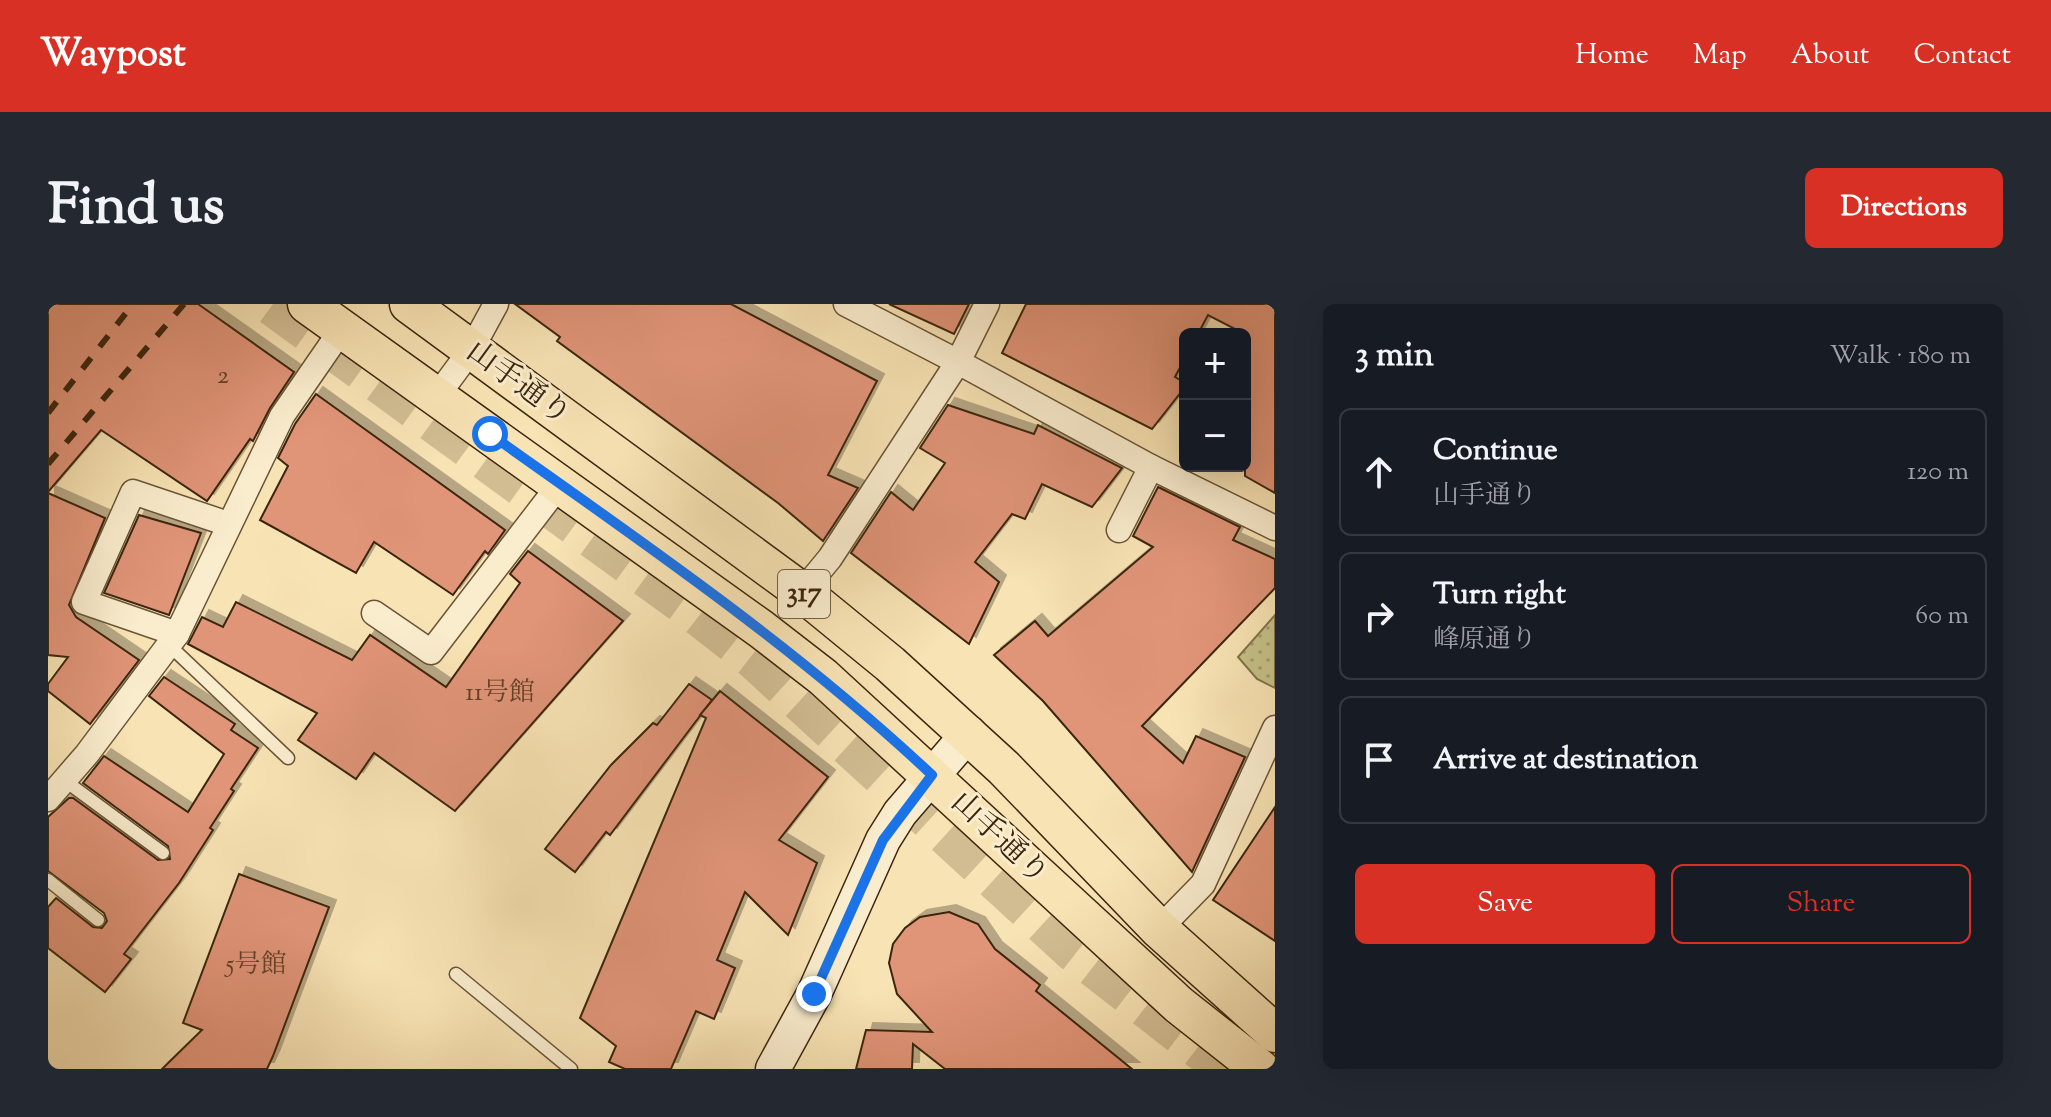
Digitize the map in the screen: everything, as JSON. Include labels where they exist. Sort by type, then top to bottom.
[{"type":"main road","name":"山手通り","points":[[307,304],[823,677],[1179,1005],[1255,1068]]},
{"type":"main road","name":"山手通り","points":[[409,304],[802,592],[969,733],[1159,929],[1275,1033]]},
{"type":"street","points":[[437,396],[471,350],[496,304]]},
{"type":"street","points":[[846,304],[1151,467],[1275,528]]},
{"type":"street","points":[[802,592],[830,558],[958,362],[987,304]]},
{"type":"street","points":[[48,799],[173,639],[282,416],[342,329]]},
{"type":"street","points":[[1119,530],[1151,467]]},
{"type":"street","points":[[374,613],[431,652],[560,484]]},
{"type":"street","points":[[173,639],[84,602],[133,492],[228,524]]},
{"type":"street","points":[[1159,929],[1203,884],[1275,728]]},
{"type":"street","points":[[773,1069],[814,994],[883,840],[932,775],[969,733]]},
{"type":"lane","points":[[173,639],[288,758]]},
{"type":"lane","points":[[64,780],[163,853]]},
{"type":"lane","points":[[48,880],[98,920]]},
{"type":"lane","points":[[456,974],[571,1069]]},
{"type":"shaded area","points":[[1275,615],[1275,688],[1257,679],[1238,657]]},
{"type":"building","points":[[48,304],[198,304],[294,372],[253,441],[250,439],[207,501],[101,430],[48,492]]},
{"type":"building","points":[[515,304],[731,304],[877,381],[828,475],[858,488],[823,541],[778,503],[557,341],[560,337]]},
{"type":"building","points":[[889,304],[969,304],[954,334]]},
{"type":"building","points":[[1026,304],[1275,304],[1275,493],[1245,476],[1245,472],[1251,472],[1251,328],[1233,328],[1208,315],[1201,328],[1179,328],[1179,369],[1175,377],[1179,379],[1179,395],[1152,429],[1002,353]]},
{"type":"building","points":[[316,394],[505,530],[488,554],[485,551],[453,595],[374,542],[356,573],[260,520],[288,466],[278,458],[295,424]]},
{"type":"building","points":[[948,405],[1034,434],[1038,425],[1122,468],[1092,507],[1042,484],[1025,519],[1012,514],[975,562],[999,582],[969,644],[851,553],[891,492],[913,510],[945,463],[920,448]]},
{"type":"building","points":[[1158,487],[1240,527],[1233,540],[1275,559],[1275,588],[1142,726],[1183,763],[1196,736],[1245,757],[1192,872],[1043,701],[994,655],[1035,621],[1048,636],[1153,547],[1133,536]]},
{"type":"building","points":[[48,493],[105,518],[69,605],[76,617],[139,660],[90,724],[48,691],[48,684],[68,657],[48,655]]},
{"type":"building","points":[[139,515],[201,533],[169,615],[104,593]]},
{"type":"building","points":[[528,551],[623,621],[455,811],[374,753],[356,779],[298,740],[317,713],[188,644],[202,617],[223,627],[236,602],[352,660],[370,635],[446,687],[520,583],[510,574]]},
{"type":"building","points":[[164,677],[235,724],[231,730],[258,748],[231,789],[234,791],[210,828],[213,830],[179,883],[124,954],[131,959],[105,992],[48,948],[48,907],[56,898],[93,927],[102,928],[107,921],[104,913],[48,871],[48,817],[69,798],[73,798],[158,860],[170,859],[168,846],[83,783],[104,756],[188,812],[224,754],[149,696]]},
{"type":"building","points":[[689,684],[712,700],[610,835],[606,832],[575,872],[545,849],[611,765],[653,723],[657,725]]},
{"type":"building","points":[[720,691],[828,777],[779,840],[817,863],[788,935],[745,892],[717,960],[735,968],[714,1019],[696,1011],[671,1069],[625,1069],[609,1062],[616,1046],[580,1018],[706,718],[700,715]]},
{"type":"building","points":[[1275,807],[1275,941],[1213,900]]},
{"type":"building","points":[[239,874],[329,907],[273,1056],[267,1069],[162,1069],[202,1030],[183,1023]]},
{"type":"building","points":[[949,912],[978,924],[995,949],[1040,985],[1036,991],[1132,1069],[945,1069],[913,1044],[912,1069],[856,1069],[866,1030],[932,1032],[897,994],[889,963],[893,944],[905,928],[920,917]]},
{"type":"tunnel","points":[[273,304],[685,603],[754,657],[1073,949],[1228,1069]]},
{"type":"railway","points":[[48,413],[133,304]]},
{"type":"railway","points":[[48,464],[184,304]]},
{"type":"route","points":[[490,434],[761,629],[863,711],[932,775],[900,813],[883,840],[860,885],[814,994]]}]
